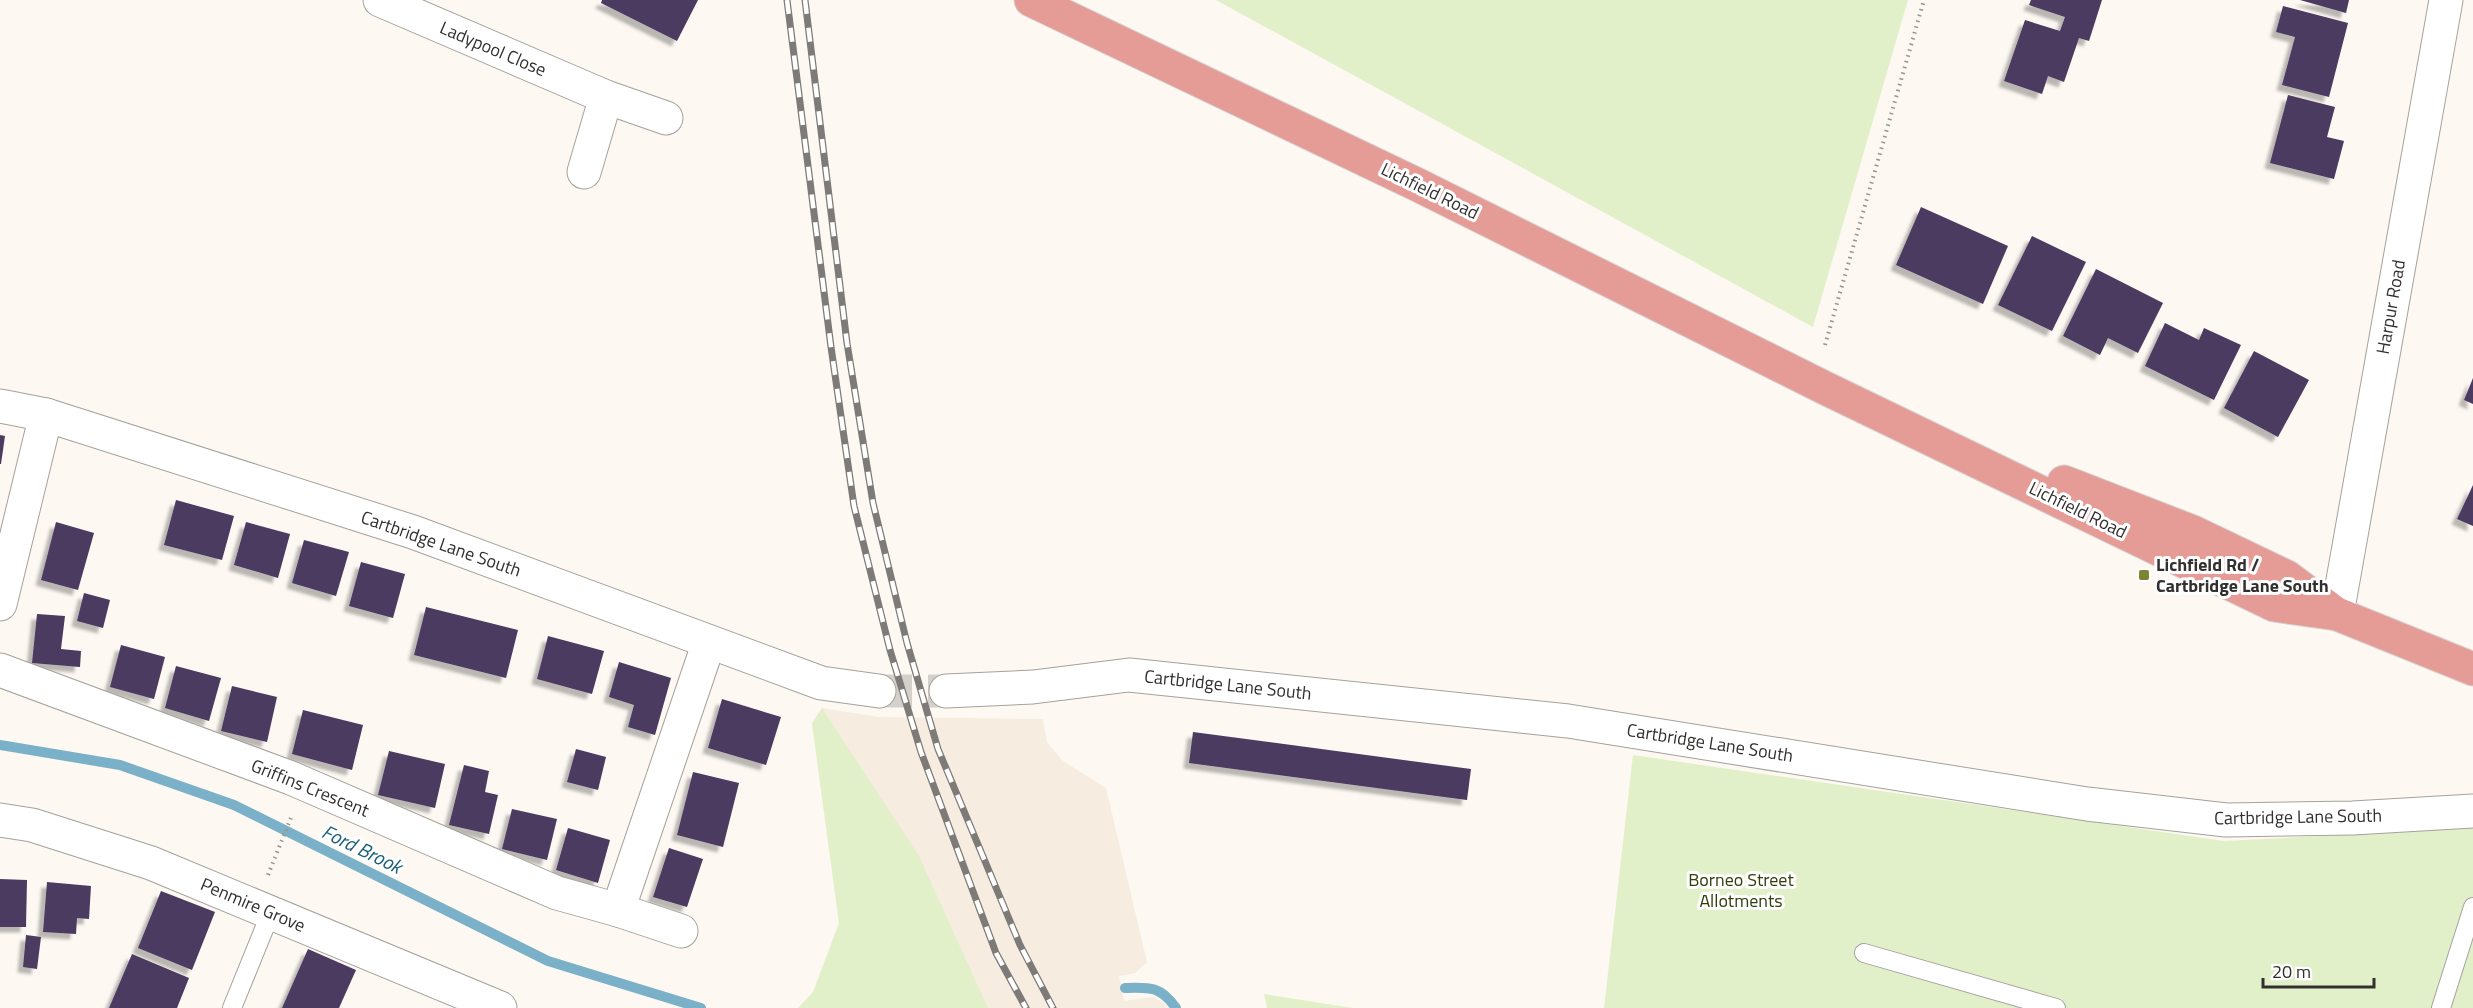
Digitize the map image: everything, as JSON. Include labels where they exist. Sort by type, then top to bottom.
[{"type":"highway","name":"Lichfield Road","points":[[1031,0],[1418,185],[1825,388],[2274,605],[2337,614],[2473,669]]},
{"type":"street","name":"Ladypool Close","points":[[380,0],[606,97],[666,118]]},
{"type":"street","name":"Harpur Road","points":[[2337,614],[2446,0]]},
{"type":"street","points":[[584,172],[606,97]]},
{"type":"street","name":"Cartbridge Lane South","points":[[0,406],[46,415],[412,532],[821,683],[879,691]]},
{"type":"street","points":[[0,604],[46,415]]},
{"type":"street","points":[[618,910],[709,642]]},
{"type":"street","name":"Griffins Crescent","points":[[0,671],[291,778],[557,893],[681,931]]},
{"type":"street","name":"Cartbridge Lane South","points":[[946,691],[1033,687],[1129,675],[1568,721],[2087,804],[2226,820],[2354,818],[2473,811]]},
{"type":"street","name":"Penmire Grove","points":[[0,820],[32,825],[267,898],[500,1008]]},
{"type":"lane","points":[[232,1008],[267,898]]},
{"type":"lane","points":[[2441,1008],[2473,907]]},
{"type":"lane","points":[[1864,953],[2056,1008]]},
{"type":"path","points":[[1825,345],[1924,0]]},
{"type":"path","points":[[267,898],[296,806]]},
{"type":"shaded area","points":[[822,708],[879,717],[1043,719],[1047,742],[1063,761],[1106,788],[1147,962],[1135,973],[1119,976],[1124,1001],[1153,997],[1164,1003],[1167,1008],[854,1008],[839,923],[812,723]]},
{"type":"green space","points":[[1216,0],[1908,0],[1813,327]]},
{"type":"green space","points":[[822,708],[919,856],[988,1008],[798,1008],[813,992],[839,923],[812,723]]},
{"type":"green space","name":"Borneo Street Allotments","points":[[1633,755],[2224,841],[2473,828],[2473,1008],[1604,1008]]},
{"type":"green space","points":[[1264,994],[1353,1008],[1267,1008]]},
{"type":"building","points":[[602,0],[698,0],[677,41],[601,3]]},
{"type":"building","points":[[2031,0],[2102,0],[2089,41],[2079,38],[2064,82],[2048,76],[2042,94],[2004,81],[2025,20],[2060,31],[2065,17],[2029,5]]},
{"type":"building","points":[[2300,0],[2349,0],[2346,13]]},
{"type":"building","points":[[2283,6],[2348,23],[2329,97],[2282,85],[2295,37],[2276,32]]},
{"type":"building","points":[[2288,95],[2335,107],[2327,137],[2344,141],[2334,179],[2270,163]]},
{"type":"building","points":[[1921,207],[2008,246],[1983,304],[1896,265]]},
{"type":"building","points":[[2032,236],[2086,262],[2052,331],[1998,305]]},
{"type":"building","points":[[2096,269],[2163,303],[2138,353],[2108,338],[2100,355],[2063,336]]},
{"type":"building","points":[[2165,323],[2199,340],[2204,328],[2241,345],[2214,400],[2145,366]]},
{"type":"building","points":[[2254,351],[2309,380],[2278,437],[2224,408]]},
{"type":"building","points":[[2473,378],[2473,404],[2464,400]]},
{"type":"building","points":[[0,435],[5,436],[1,464],[0,464]]},
{"type":"building","points":[[2473,485],[2473,526],[2457,519]]},
{"type":"building","points":[[176,500],[234,516],[222,560],[164,545]]},
{"type":"building","points":[[56,522],[94,533],[78,590],[41,580]]},
{"type":"building","points":[[246,522],[290,534],[278,578],[234,565]]},
{"type":"building","points":[[304,540],[349,552],[336,596],[292,583]]},
{"type":"building","points":[[361,562],[405,574],[393,618],[349,606]]},
{"type":"building","points":[[84,593],[110,600],[103,628],[77,621]]},
{"type":"building","points":[[426,607],[518,630],[506,678],[414,655]]},
{"type":"building","points":[[37,614],[65,616],[61,649],[81,651],[80,667],[32,663]]},
{"type":"building","points":[[548,636],[604,651],[592,694],[537,679]]},
{"type":"building","points":[[121,645],[165,657],[154,699],[110,687]]},
{"type":"building","points":[[619,662],[671,678],[655,735],[628,727],[634,705],[609,697]]},
{"type":"building","points":[[176,666],[221,678],[209,721],[165,708]]},
{"type":"building","points":[[232,686],[277,697],[267,742],[221,731]]},
{"type":"building","points":[[722,699],[781,717],[766,765],[708,748]]},
{"type":"building","points":[[303,710],[363,725],[352,770],[292,754]]},
{"type":"building","points":[[1193,732],[1471,769],[1467,800],[1189,763]]},
{"type":"building","points":[[576,749],[606,757],[598,790],[567,782]]},
{"type":"building","points":[[389,751],[445,764],[435,808],[378,795]]},
{"type":"building","points":[[464,765],[489,771],[485,792],[498,795],[489,834],[449,825]]},
{"type":"building","points":[[693,772],[739,783],[723,847],[677,835]]},
{"type":"building","points":[[512,809],[557,819],[547,860],[502,849]]},
{"type":"building","points":[[568,828],[610,840],[598,883],[556,870]]},
{"type":"building","points":[[669,848],[703,859],[687,907],[653,897]]},
{"type":"building","points":[[0,879],[27,880],[26,927],[0,927]]},
{"type":"building","points":[[47,882],[91,886],[89,919],[77,918],[76,934],[43,932]]},
{"type":"building","points":[[161,891],[215,912],[192,970],[138,948]]},
{"type":"building","points":[[26,935],[41,937],[37,969],[23,967]]},
{"type":"building","points":[[308,949],[356,970],[339,1008],[282,1008]]},
{"type":"building","points":[[132,954],[189,978],[177,1008],[109,1008]]},
{"type":"waterway","name":"Ford Brook","points":[[0,745],[120,765],[234,805],[548,961],[701,1008]]},
{"type":"waterway","name":"Ford Brook","points":[[1125,988],[1154,989],[1165,995],[1176,1008]]},
{"type":"tunnel","points":[[879,691],[946,691]]},
{"type":"railway","points":[[787,0],[831,347],[854,506],[890,650],[921,752],[996,953],[1026,1008]]},
{"type":"railway","points":[[805,0],[847,343],[873,503],[907,643],[938,749],[1020,945],[1053,1008]]},
{"type":"place","name":"Lichfield Rd / Cartbridge Lane South","points":[[2144,575]]}]
